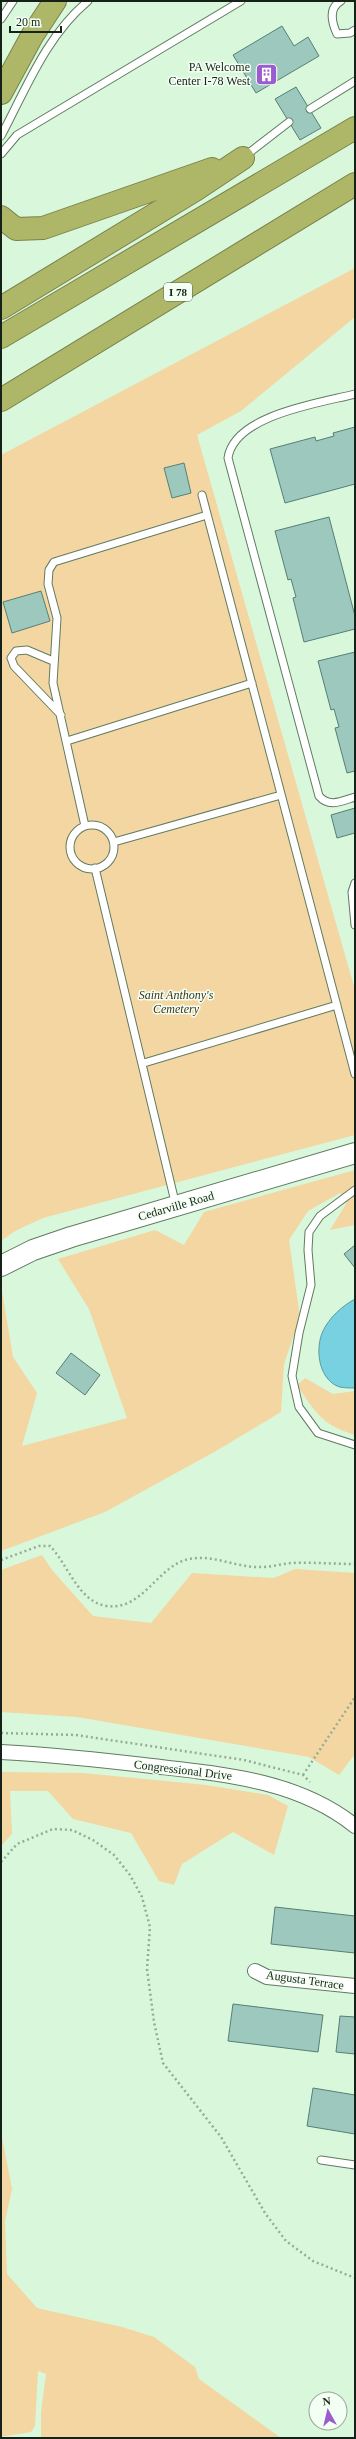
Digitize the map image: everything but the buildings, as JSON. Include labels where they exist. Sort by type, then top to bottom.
[{"type":"highway","points":[[1,93],[32,36],[55,1]]},
{"type":"highway","points":[[1,337],[355,128]]},
{"type":"highway","points":[[1,217],[16,229],[43,228],[243,158]]},
{"type":"highway","points":[[1,308],[196,190],[243,158]]},
{"type":"highway","name":"I 78","points":[[1,400],[355,184]]},
{"type":"main road","name":"Cedarville Road","points":[[1,1266],[33,1250],[56,1242],[355,1153]]},
{"type":"street","name":"Congressional Drive","points":[[1,1752],[69,1756],[221,1774],[279,1786],[336,1811],[355,1826]]},
{"type":"street","name":"Augusta Terrace","points":[[255,1971],[267,1977],[355,1986]]},
{"type":"lane","points":[[1,19],[13,1]]},
{"type":"lane","points":[[1,136],[50,44],[67,21],[88,1]]},
{"type":"lane","points":[[1,154],[18,135],[240,1]]},
{"type":"lane","points":[[341,1],[333,12],[332,22],[337,34],[350,33],[355,30]]},
{"type":"lane","points":[[310,109],[355,81]]},
{"type":"lane","points":[[243,158],[289,122]]},
{"type":"lane","points":[[355,394],[270,416],[234,442],[230,449],[228,458],[319,796],[323,801],[331,804],[355,797]]},
{"type":"lane","points":[[202,495],[355,1074]]},
{"type":"lane","points":[[85,826],[53,683],[53,661],[57,618],[48,584],[49,570],[54,562],[207,514]]},
{"type":"lane","points":[[53,661],[27,650],[16,651],[11,658],[14,666],[61,715]]},
{"type":"lane","points":[[67,741],[252,683]]},
{"type":"lane","points":[[114,842],[281,795]]},
{"type":"lane","points":[[85,826],[99,826],[111,835],[114,842],[114,849],[108,862],[95,868],[81,866],[72,855],[70,848],[74,835],[85,826]]},
{"type":"lane","points":[[95,868],[144,1063],[176,1206]]},
{"type":"lane","points":[[355,883],[352,892],[355,926]]},
{"type":"lane","points":[[144,1063],[337,1005]]},
{"type":"lane","points":[[355,1190],[320,1216],[309,1232],[308,1250],[311,1285],[299,1333],[292,1376],[299,1407],[318,1433],[355,1445]]},
{"type":"lane","points":[[321,2160],[355,2165]]},
{"type":"path","points":[[1,1560],[39,1546],[50,1546],[60,1556],[67,1571],[92,1600],[107,1606],[125,1604],[142,1594],[172,1565],[189,1558],[210,1559],[261,1567],[298,1563],[355,1564]]},
{"type":"path","points":[[303,1775],[355,1697]]},
{"type":"path","points":[[1,1862],[17,1844],[53,1829],[72,1830],[93,1840],[114,1855],[130,1875],[142,1897],[150,1927],[147,1969],[154,2022],[163,2063],[221,2137],[265,2213],[286,2241],[312,2260],[355,2278]]},
{"type":"green space","name":"Saint Anthony's Cemetery","points":[[355,268],[355,317],[241,411],[197,435],[355,990],[355,1135],[43,1218],[15,1231],[1,1241],[1,455]]},
{"type":"green space","points":[[355,1170],[355,1225],[330,1230],[346,1204],[340,1193],[308,1211],[289,1240],[300,1317],[284,1364],[281,1412],[216,1451],[105,1512],[1,1551],[2,1291],[13,1357],[37,1393],[22,1446],[127,1418],[89,1309],[58,1259],[155,1230],[184,1245],[204,1212]]},
{"type":"green space","points":[[305,1378],[333,1394],[355,1391],[355,1435],[335,1427],[320,1416],[297,1385]]},
{"type":"green space","points":[[42,1555],[52,1570],[93,1616],[151,1623],[192,1573],[274,1578],[295,1569],[355,1573],[355,1754],[339,1775],[309,1757],[77,1717],[1,1712],[1,1570]]},
{"type":"green space","points":[[1,1772],[83,1773],[206,1785],[268,1795],[288,1806],[274,1855],[233,1832],[182,1864],[174,1885],[159,1881],[131,1833],[73,1819],[48,1791],[10,1791],[12,1834],[1,1846]]},
{"type":"green space","points":[[1,2132],[12,2189],[5,2221],[7,2274],[37,2308],[122,2327],[154,2337],[195,2367],[199,2379],[281,2438],[41,2438],[41,2412],[46,2374],[38,2371],[35,2426],[31,2432],[1,2437]]},
{"type":"water","points":[[355,1299],[355,1388],[343,1388],[331,1382],[322,1369],[319,1346],[323,1331],[332,1317],[345,1305]]},
{"type":"place","name":"PA Welcome Center I-78 West","points":[[266,74]]}]
